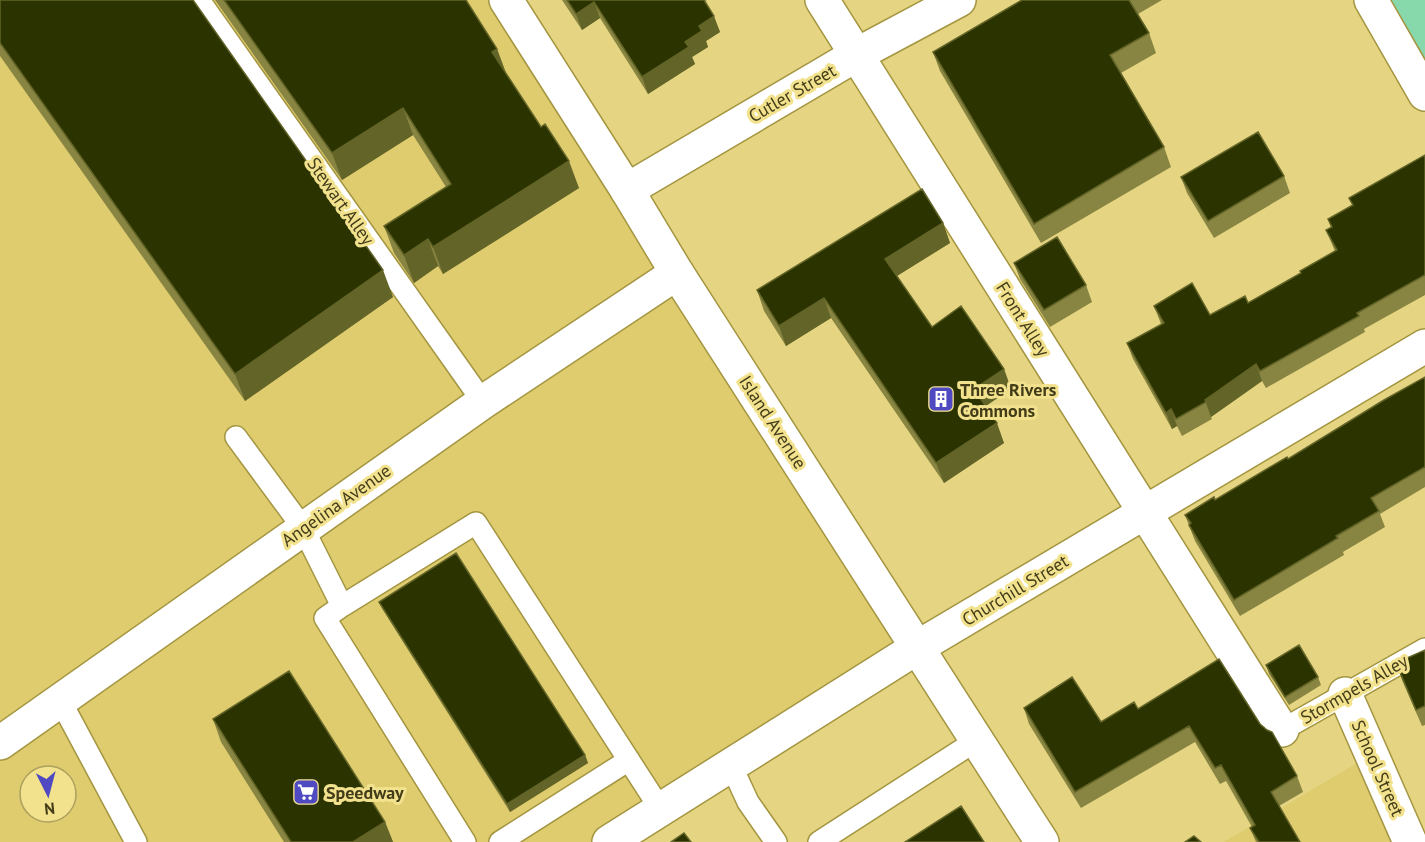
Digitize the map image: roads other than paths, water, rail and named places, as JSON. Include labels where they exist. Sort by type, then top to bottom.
[{"type":"street","name":"Island Avenue","points":[[506,0],[677,273],[1042,842]]},
{"type":"street","name":"Front Alley","points":[[822,0],[1282,730]]},
{"type":"street","name":"Cutler Street","points":[[627,190],[856,55],[959,0]]},
{"type":"street","points":[[1371,0],[1425,94]]},
{"type":"street","name":"Angelina Avenue","points":[[0,743],[483,402],[677,273]]},
{"type":"street","name":"Churchill Street","points":[[609,842],[918,647],[1425,346]]},
{"type":"street","name":"School Street","points":[[1345,694],[1410,842]]},
{"type":"lane","name":"Stewart Alley","points":[[199,0],[483,402]]},
{"type":"lane","points":[[236,437],[303,528],[342,606]]},
{"type":"lane","points":[[465,842],[325,618],[476,523],[661,810]]},
{"type":"lane","name":"Stormpels Alley","points":[[1282,730],[1425,649]]},
{"type":"lane","points":[[60,700],[136,842]]},
{"type":"lane","points":[[819,842],[977,740]]},
{"type":"lane","points":[[500,842],[629,760]]},
{"type":"lane","points":[[731,765],[748,802],[776,842]]},
{"type":"place","name":"Three Rivers Commons","points":[[941,399]]},
{"type":"place","name":"Speedway","points":[[306,792]]}]
